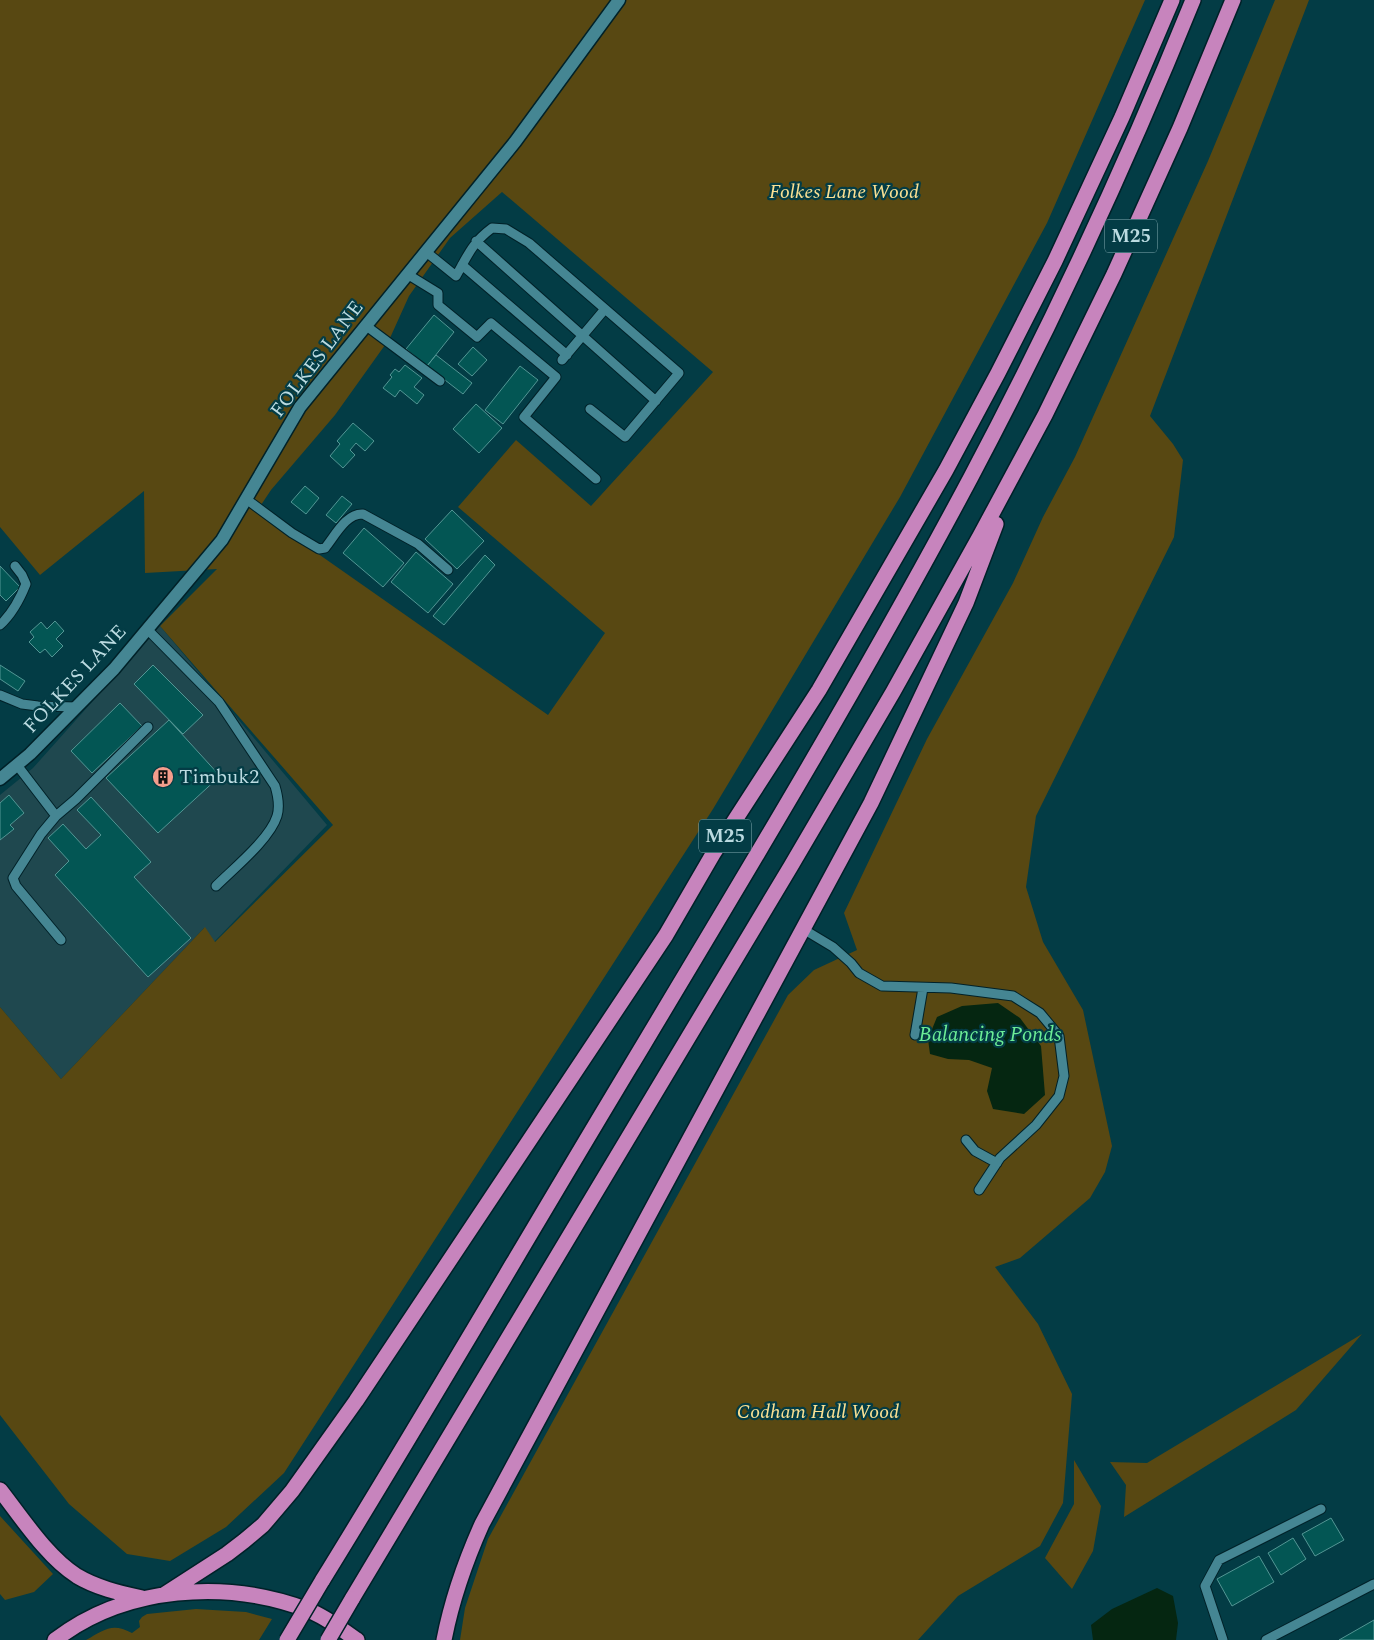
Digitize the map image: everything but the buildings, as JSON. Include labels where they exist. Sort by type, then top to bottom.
[{"type":"highway","name":"M25","points":[[165,1594],[244,1541],[263,1525],[292,1491],[356,1401],[666,935],[713,854],[819,690],[951,462],[1055,261],[1129,101],[1172,0]]},
{"type":"highway","name":"M25","points":[[287,1640],[739,886],[913,583],[972,475],[1075,271],[1136,136],[1193,0]]},
{"type":"highway","name":"M25","points":[[328,1640],[837,788],[943,604],[1018,467],[1075,354],[1146,205],[1233,0]]},
{"type":"highway","name":"M25","points":[[444,1640],[458,1583],[482,1524],[871,803],[966,603],[1018,467]]},
{"type":"highway","points":[[0,1490],[46,1548],[76,1575],[114,1592],[144,1598]]},
{"type":"highway","points":[[54,1640],[86,1620],[113,1608],[144,1598],[165,1594],[201,1592],[258,1597],[283,1602],[310,1611],[332,1623],[356,1640]]},
{"type":"street","name":"FOLKES LANE","points":[[0,779],[30,754],[114,669],[222,540],[300,407],[425,251],[516,142],[619,0]]},
{"type":"lane","points":[[425,251],[456,276],[465,257],[476,242],[492,228],[506,229],[529,243],[679,373],[625,437],[590,409]]},
{"type":"lane","points":[[476,242],[656,401]]},
{"type":"lane","points":[[462,265],[564,357],[605,309]]},
{"type":"lane","points":[[407,274],[438,293],[438,305],[477,337],[491,323],[556,378],[524,417],[596,479]]},
{"type":"lane","points":[[365,326],[440,381]]},
{"type":"lane","points":[[246,499],[292,533],[319,549],[325,548],[350,518],[357,514],[363,514],[418,544],[448,570]]},
{"type":"lane","points":[[0,625],[21,597],[26,584],[15,566]]},
{"type":"lane","points":[[147,629],[219,702],[278,793],[278,814],[272,826],[257,845],[216,886]]},
{"type":"lane","points":[[0,695],[22,704],[77,707]]},
{"type":"lane","points":[[61,940],[16,886],[13,878],[41,834],[56,816],[76,800],[148,727]]},
{"type":"lane","points":[[17,765],[56,816]]},
{"type":"lane","points":[[803,929],[833,947],[859,973],[882,986],[951,988],[1013,996],[1040,1013],[1059,1036],[1064,1076],[1059,1096],[1036,1125],[1000,1158],[979,1190]]},
{"type":"lane","points":[[915,1036],[923,988]]},
{"type":"lane","points":[[966,1140],[975,1151],[997,1163]]},
{"type":"lane","points":[[1222,1640],[1205,1586],[1219,1560],[1321,1510]]},
{"type":"lane","points":[[1266,1640],[1374,1584]]},
{"type":"shaded area","points":[[160,626],[327,825],[214,942],[204,928],[61,1079],[0,1007],[0,795],[33,768]]},
{"type":"green space","name":"Folkes Lane Wood","points":[[0,0],[1145,0],[1047,223],[900,497],[713,809],[284,1473],[226,1527],[170,1561],[127,1554],[69,1504],[0,1415],[0,1007],[61,1079],[205,927],[215,942],[333,825],[160,626],[217,569],[145,573],[144,491],[40,575],[0,527]],"holes":[[[502,192],[713,372],[591,506],[516,440],[458,507],[605,633],[548,715],[257,511],[271,490],[335,415],[390,338],[409,296],[450,238]]]},
{"type":"green space","name":"Codham Hall Wood","points":[[1275,0],[1309,0],[1150,416],[1173,444],[1183,460],[1174,537],[1036,816],[1026,887],[1043,942],[1083,1010],[1112,1146],[1105,1172],[1090,1198],[1020,1258],[995,1267],[1038,1324],[1072,1394],[1063,1503],[1040,1546],[958,1596],[918,1640],[460,1640],[465,1608],[488,1539],[788,995],[814,970],[857,950],[844,913],[927,739],[1013,583],[1043,517],[1075,457],[1208,161]]},
{"type":"green space","points":[[1362,1334],[1296,1410],[1124,1517],[1126,1485],[1110,1462],[1147,1463]]},
{"type":"green space","points":[[1074,1460],[1101,1506],[1093,1551],[1072,1589],[1045,1558],[1074,1504]]},
{"type":"green space","points":[[0,1516],[53,1574],[34,1592],[5,1600],[0,1594]]},
{"type":"green space","points":[[196,1609],[246,1612],[272,1619],[259,1640],[86,1640],[103,1630],[113,1628],[119,1628],[132,1633],[140,1627],[139,1621],[147,1614]]},
{"type":"water","name":"Balancing Ponds","points":[[998,1003],[1020,1018],[1041,1046],[1045,1095],[1024,1114],[993,1109],[987,1091],[992,1068],[969,1060],[948,1059],[930,1054],[928,1039],[937,1017],[962,1006]]},
{"type":"water","points":[[1157,1588],[1173,1596],[1178,1623],[1176,1640],[1093,1640],[1091,1625],[1112,1609]]},
{"type":"place","name":"Timbuk2","points":[[163,777]]}]
